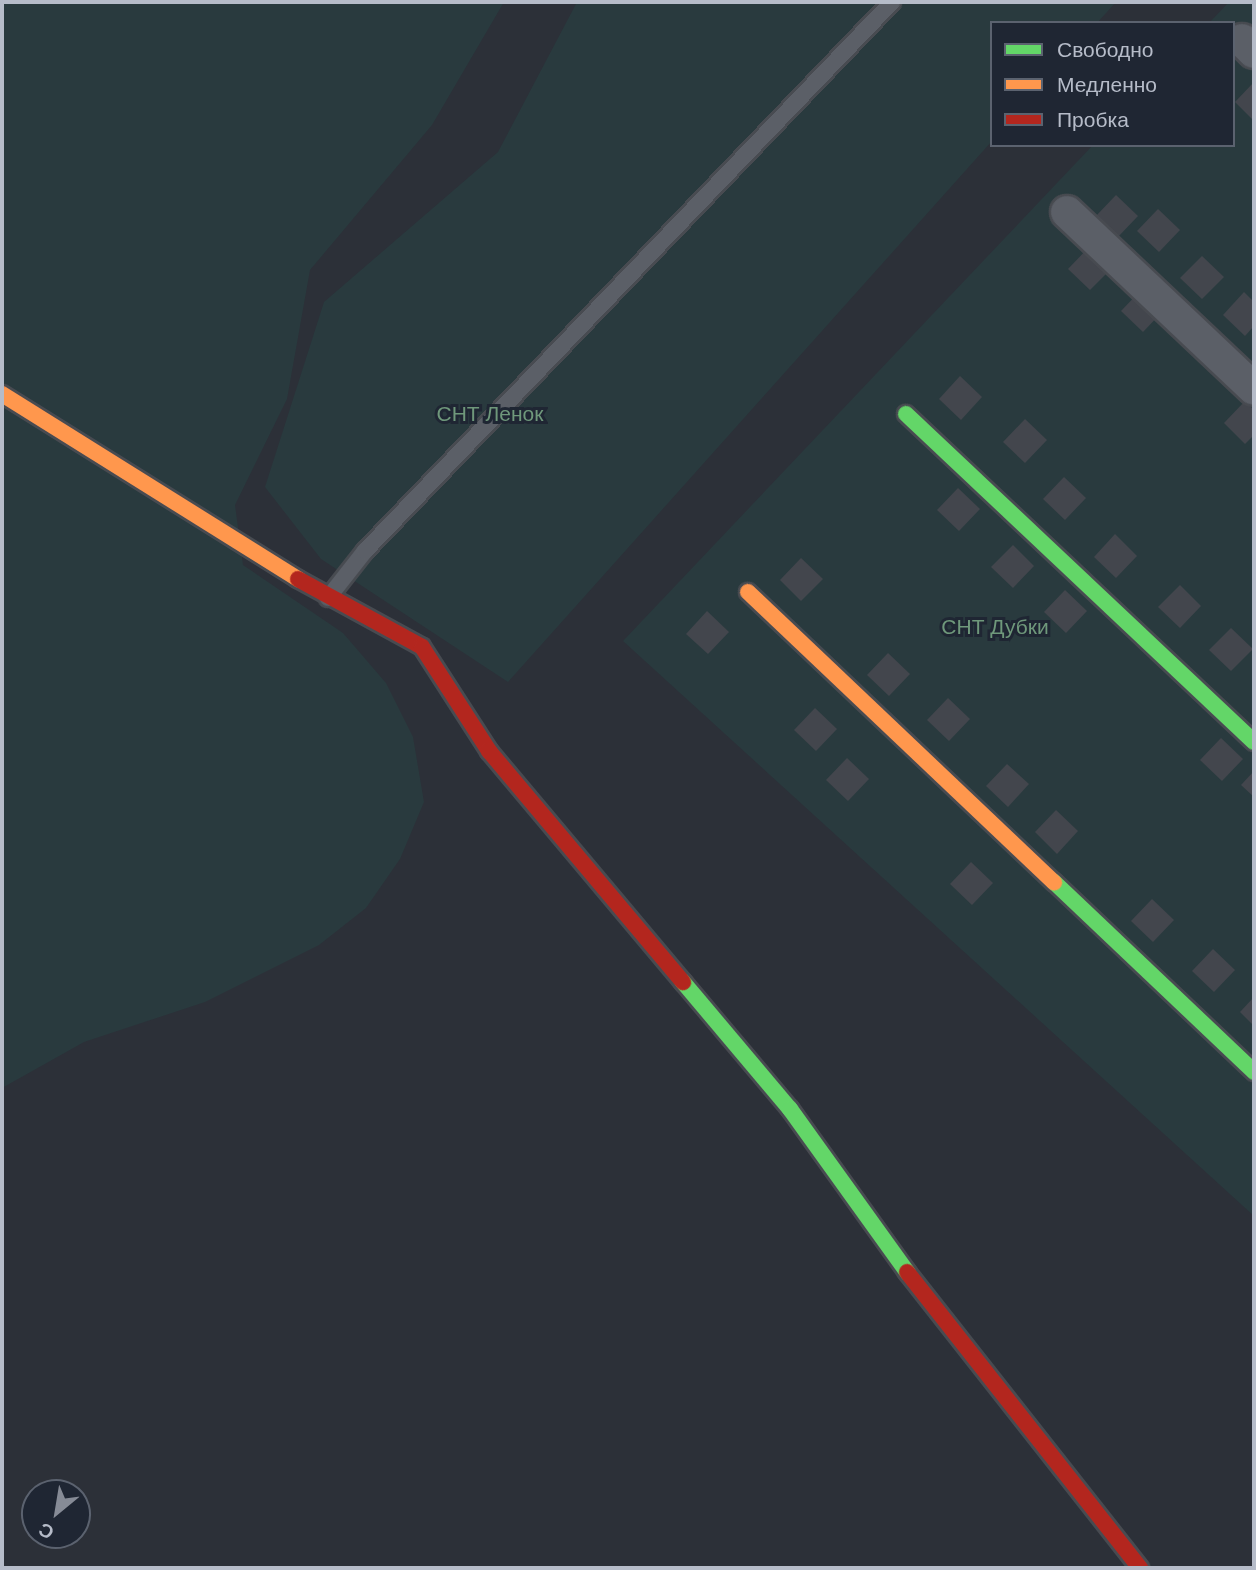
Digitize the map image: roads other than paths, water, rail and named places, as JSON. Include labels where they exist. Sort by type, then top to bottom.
[{"type":"street","points":[[1067,212],[1254,389]]},
{"type":"street","points":[[2,394],[328,598],[422,647],[489,751],[790,1109],[897,1257],[1140,1568]]},
{"type":"street","points":[[906,415],[1254,742]]},
{"type":"street","points":[[748,592],[1254,1072]]},
{"type":"lane","points":[[328,598],[365,551],[892,2]]},
{"type":"park label","name":"СНТ Ленок","points":[[490,414]]},
{"type":"park label","name":"СНТ Дубки","points":[[995,627]]}]
